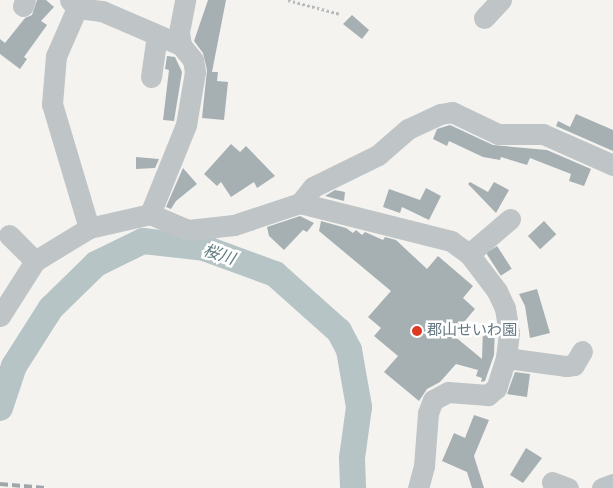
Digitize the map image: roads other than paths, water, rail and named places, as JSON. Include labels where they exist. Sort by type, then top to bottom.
[{"type":"street","points":[[181,45],[179,32],[185,0]]},
{"type":"street","points":[[484,18],[501,0]]},
{"type":"street","points":[[89,228],[52,104],[56,56],[74,4],[104,5],[156,35],[181,45],[193,60],[195,72],[194,130],[150,214]]},
{"type":"street","points":[[151,77],[156,35]]},
{"type":"street","points":[[300,203],[313,187],[378,155],[421,121],[452,112],[498,134],[543,134],[613,165]]},
{"type":"street","points":[[0,316],[35,261],[89,228],[150,214],[188,230],[216,229],[300,203],[439,237],[470,254],[497,291],[505,308],[509,334],[506,358],[496,388],[488,395],[448,392],[437,396],[430,404],[424,466],[418,488]]},
{"type":"street","points":[[470,254],[510,219]]},
{"type":"street","points":[[10,235],[35,261]]},
{"type":"street","points":[[506,358],[574,365],[582,351]]},
{"type":"street","points":[[602,488],[613,484]]},
{"type":"waterway","name":"桜川","points":[[0,408],[14,366],[51,308],[96,264],[143,241],[204,248],[275,274],[339,331],[349,350],[359,407],[352,458],[353,488]]},
{"type":"railway","points":[[0,484],[46,488]]},
{"type":"place","name":"郡山せいわ園","points":[[417,331]]}]
